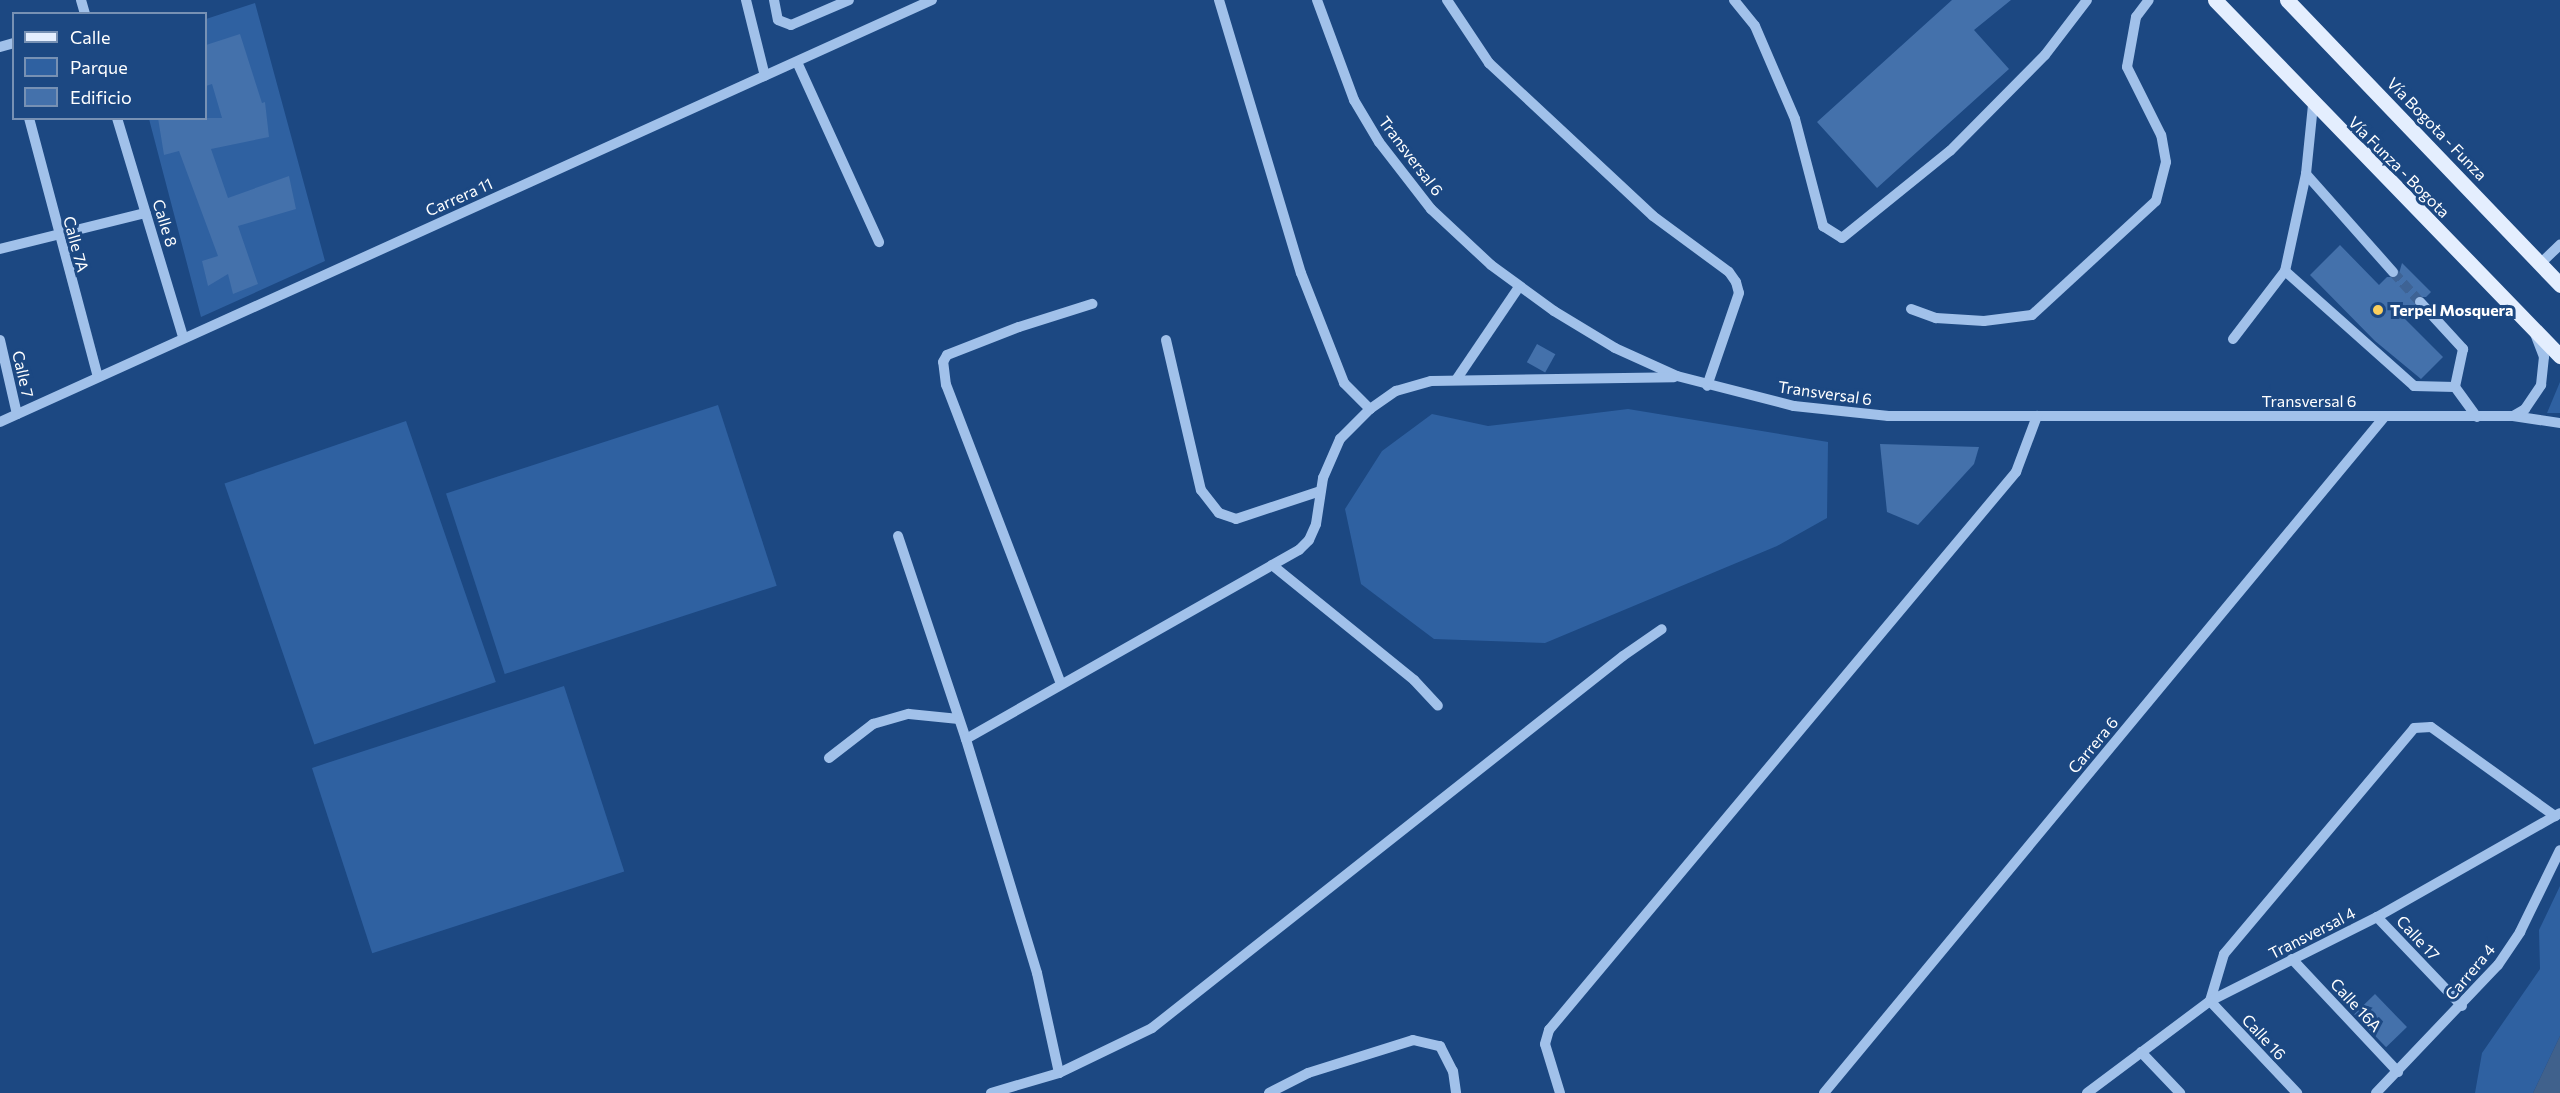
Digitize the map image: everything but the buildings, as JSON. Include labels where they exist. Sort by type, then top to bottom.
[{"type":"main road","name":"Vía Funza - Bogota","points":[[2215,0],[2313,105],[2560,356]]},
{"type":"main road","name":"Vía Bogota - Funza","points":[[2287,0],[2560,285]]},
{"type":"street","points":[[746,0],[765,76]]},
{"type":"street","points":[[774,0],[778,20],[791,25],[849,0]]},
{"type":"street","name":"Carrera 11","points":[[0,422],[183,337],[932,0]]},
{"type":"street","points":[[1219,0],[1301,273],[1344,383],[1370,409]]},
{"type":"street","name":"Transversal 6","points":[[1317,0],[1340,71],[1379,142],[1431,209],[1519,287],[1614,348],[1677,376],[1707,386],[1773,402],[1864,415],[2513,416],[2557,423]]},
{"type":"street","points":[[1447,0],[1489,63],[1653,216],[1729,272],[1736,282],[1738,293],[1707,386]]},
{"type":"street","points":[[1734,0],[1755,26],[1795,119],[1823,226],[1842,238],[1950,151],[2045,55],[2087,0]]},
{"type":"street","points":[[1911,309],[1936,318],[1984,321],[2032,315],[2156,201],[2166,162],[2161,135],[2127,67],[2136,17],[2150,0]]},
{"type":"street","points":[[796,62],[879,242]]},
{"type":"street","points":[[2233,339],[2285,271],[2306,174],[2313,105]]},
{"type":"street","name":"Calle 7A","points":[[29,120],[58,237],[98,377]]},
{"type":"street","name":"Calle 8","points":[[118,120],[183,337]]},
{"type":"street","points":[[2306,174],[2393,272]]},
{"type":"street","points":[[0,249],[58,237],[146,213]]},
{"type":"street","points":[[2540,264],[2560,244]]},
{"type":"street","points":[[2285,271],[2414,386],[2455,387]]},
{"type":"street","points":[[1456,380],[1519,287]]},
{"type":"street","points":[[2421,302],[2463,349],[2455,387],[2477,417]]},
{"type":"street","points":[[1060,684],[946,385],[943,362],[947,355],[998,335],[1092,304]]},
{"type":"street","points":[[2513,416],[2535,398],[2542,378],[2544,357],[2532,328]]},
{"type":"street","name":"Calle 7","points":[[0,340],[17,414]]},
{"type":"street","points":[[1166,340],[1201,490],[1219,513],[1236,519],[1320,491]]},
{"type":"street","points":[[966,739],[1272,566],[1310,540],[1320,491],[1340,439],[1370,409],[1396,390],[1431,381],[1677,376]]},
{"type":"street","points":[[1560,1093],[1545,1044],[1549,1030],[2016,472],[2037,416]]},
{"type":"street","name":"Carrera 6","points":[[1824,1093],[2385,417]]},
{"type":"street","points":[[2557,423],[2560,434]]},
{"type":"street","points":[[898,536],[966,739],[1037,973],[1059,1073]]},
{"type":"street","points":[[1272,566],[1414,680],[1438,706]]},
{"type":"street","points":[[991,1093],[1059,1073],[1152,1028],[1613,663],[1662,629]]},
{"type":"street","points":[[829,758],[873,724],[909,714],[959,719]]},
{"type":"street","points":[[2210,1001],[2224,954],[2414,728],[2431,727],[2558,814]]},
{"type":"street","name":"Transversal 4","points":[[2086,1093],[2210,1001],[2377,917],[2558,814]]},
{"type":"street","name":"Carrera 4","points":[[2376,1093],[2462,1006],[2520,932],[2560,850]]},
{"type":"street","name":"Calle 17","points":[[2377,917],[2462,1006]]},
{"type":"street","name":"Calle 16A","points":[[2292,959],[2398,1072]]},
{"type":"street","name":"Calle 16","points":[[2210,1001],[2297,1093]]},
{"type":"street","points":[[1269,1093],[1308,1074],[1413,1040],[1440,1046],[1453,1071],[1456,1093]]},
{"type":"street","points":[[2141,1052],[2180,1093]]},
{"type":"green space","points":[[255,3],[325,261],[201,317],[149,120],[207,120],[207,19]]},
{"type":"green space","points":[[2560,382],[2560,413],[2547,413]]},
{"type":"green space","points":[[718,405],[777,586],[505,674],[446,493]]},
{"type":"green space","points":[[1628,409],[1828,442],[1827,518],[1777,546],[1545,643],[1434,639],[1361,584],[1345,509],[1382,451],[1432,414],[1488,426]]},
{"type":"green space","points":[[406,421],[496,682],[314,744],[224,484]]},
{"type":"green space","points":[[564,686],[624,871],[372,953],[312,768]]},
{"type":"green space","points":[[2560,886],[2560,1036],[2533,1093],[2475,1093],[2482,1053],[2540,969],[2539,930]]},
{"type":"shaded area","points":[[2560,1036],[2560,1093],[2533,1093]]},
{"type":"tunnel","points":[[2393,272],[2420,302]]},
{"type":"place","name":"Terpel Mosquera","points":[[2378,310]]}]
